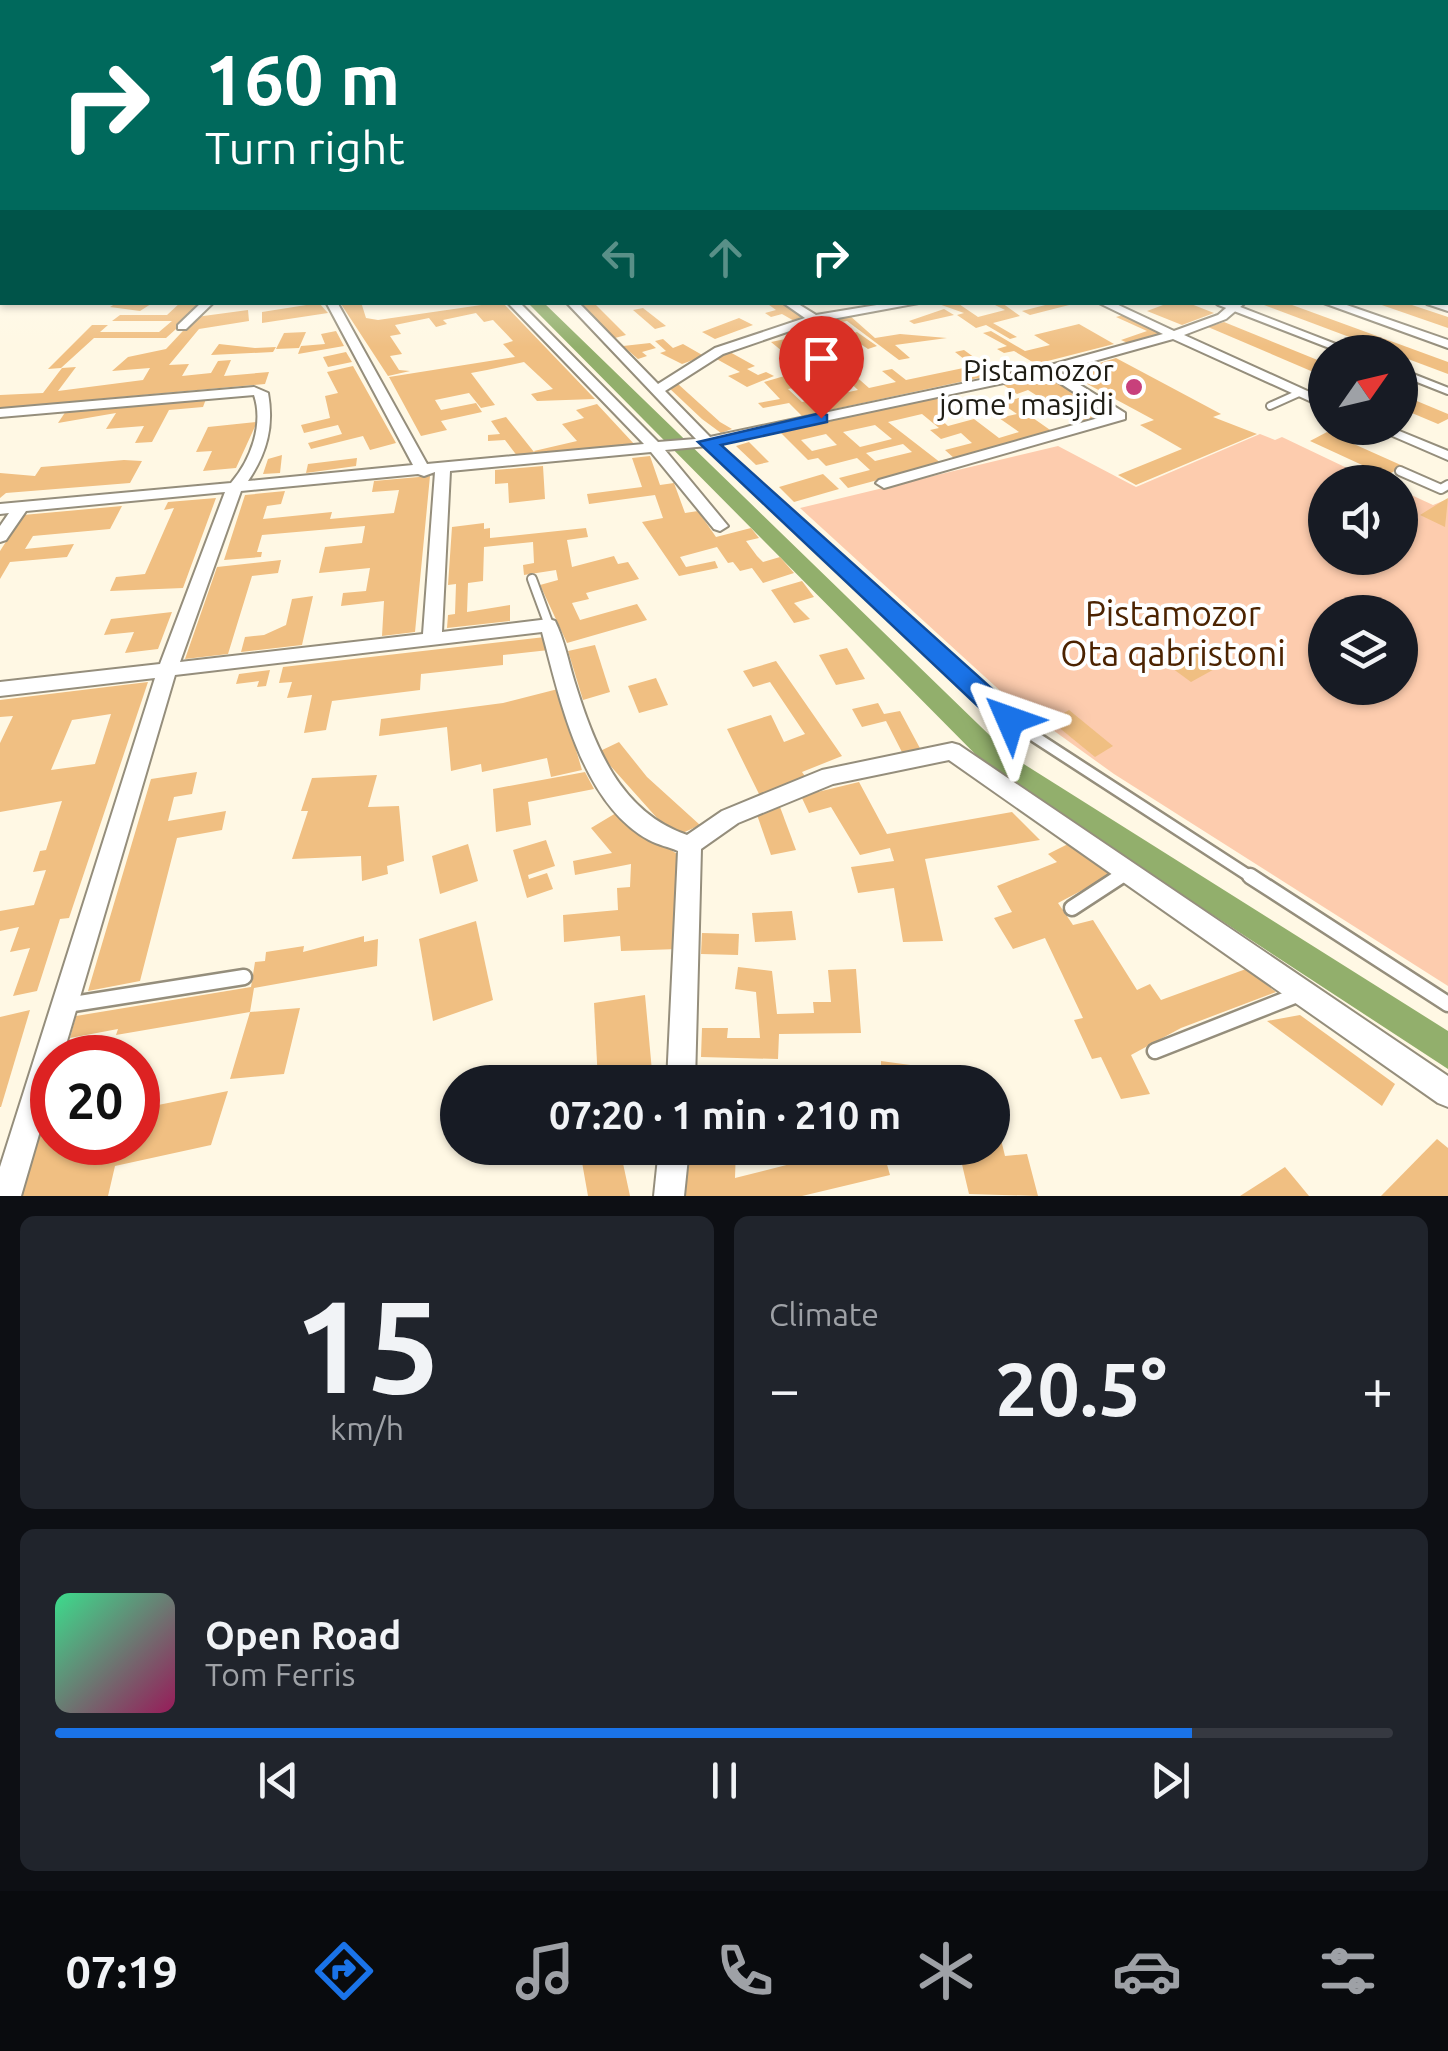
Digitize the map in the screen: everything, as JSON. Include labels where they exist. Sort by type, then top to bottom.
[{"type":"street","points":[[182,327],[205,305]]},
{"type":"street","points":[[335,305],[434,471],[432,639]]},
{"type":"street","points":[[515,305],[656,448],[720,526]]},
{"type":"street","points":[[574,305],[707,442]]},
{"type":"street","points":[[792,305],[814,319]]},
{"type":"street","points":[[656,391],[719,351],[814,319],[901,305]]},
{"type":"street","points":[[1108,305],[1308,397]]},
{"type":"street","points":[[1119,310],[1132,305]]},
{"type":"street","points":[[0,508],[434,471],[707,442],[1048,370],[1175,334],[1222,316],[1229,305]]},
{"type":"street","points":[[1335,305],[1448,344]]},
{"type":"street","points":[[884,483],[1120,416],[1048,370]]},
{"type":"street","points":[[0,413],[259,392],[265,416],[262,438],[247,476],[234,488],[167,670],[6,1196]]},
{"type":"street","points":[[1418,443],[1448,456]]},
{"type":"street","points":[[0,537],[21,506]]},
{"type":"street","points":[[0,689],[550,625],[578,720],[616,799],[653,830],[690,845]]},
{"type":"street","points":[[690,845],[730,817],[830,776],[952,750],[1448,1093]]},
{"type":"street","points":[[682,1065],[690,845]]},
{"type":"street","points":[[668,1196],[672,1165]]},
{"type":"lane","points":[[1232,305],[1308,336]]},
{"type":"lane","points":[[1418,379],[1448,391]]},
{"type":"lane","points":[[1270,406],[1300,393]]},
{"type":"lane","points":[[707,442],[1010,720],[1448,1004]]},
{"type":"lane","points":[[1418,478],[1441,489],[1448,485]]},
{"type":"lane","points":[[532,579],[550,625]]},
{"type":"lane","points":[[1072,908],[1127,872]]},
{"type":"lane","points":[[64,1006],[244,977]]},
{"type":"lane","points":[[1155,1051],[1300,994]]},
{"type":"green space","name":"Pistamozor Ota qabristoni","points":[[1260,434],[1275,440],[1282,437],[1341,465],[1308,465],[1308,575],[1418,575],[1418,498],[1433,505],[1448,499],[1448,986],[1114,774],[1007,697],[800,508],[1058,446],[1136,487]]},
{"type":"building","points":[[113,305],[149,305],[140,311],[110,307]]},
{"type":"building","points":[[178,305],[203,305],[166,338],[94,338],[61,368],[48,369],[92,325],[108,325],[100,332],[159,332],[172,321],[112,321],[120,315],[167,315]]},
{"type":"building","points":[[321,305],[328,313],[262,323],[262,312]]},
{"type":"building","points":[[342,305],[362,305],[366,318],[378,320],[505,305],[595,399],[537,401],[531,394],[553,389],[524,362],[471,373],[495,405],[481,408],[469,393],[435,400],[441,410],[476,403],[482,412],[441,421],[447,430],[421,436],[389,377],[515,357],[503,344],[513,341],[493,320],[484,322],[476,313],[443,320],[447,324],[436,327],[429,318],[395,325],[401,334],[390,336],[402,354],[390,356],[399,370],[410,371],[388,376]]},
{"type":"building","points":[[582,305],[596,305],[626,335],[615,338]]},
{"type":"building","points":[[769,305],[786,305],[808,319],[796,322],[782,314],[771,317],[765,313],[776,310]]},
{"type":"building","points":[[941,305],[960,305],[978,317],[1005,310],[995,305],[1005,305],[1020,316],[993,323],[1017,337],[1010,339],[986,325],[976,328],[957,315],[964,313]]},
{"type":"building","points":[[1045,305],[1069,305],[1030,315],[1022,311]]},
{"type":"building","points":[[1163,305],[1194,305],[1214,313],[1182,325],[1147,311]]},
{"type":"building","points":[[1264,305],[1292,305],[1374,335],[1344,335]]},
{"type":"building","points":[[1382,305],[1412,305],[1448,317],[1448,328]]},
{"type":"building","points":[[643,308],[666,326],[655,329],[633,310]]},
{"type":"building","points":[[944,309],[954,315],[914,324],[909,321]]},
{"type":"building","points":[[248,310],[249,321],[199,329],[169,365],[189,364],[182,376],[211,373],[218,361],[231,360],[224,376],[269,372],[265,384],[0,408],[0,395],[43,393],[62,368],[76,367],[58,391],[143,380],[150,368],[112,371],[128,357],[166,349],[196,317]]},
{"type":"building","points":[[849,315],[875,338],[900,334],[947,338],[895,345],[910,358],[899,360],[847,321],[825,325],[819,320]]},
{"type":"building","points":[[1123,315],[1163,334],[1130,344],[1121,340],[1147,331],[1116,317]]},
{"type":"building","points":[[739,318],[753,325],[715,339],[702,332]]},
{"type":"building","points":[[818,321],[842,336],[857,332],[877,346],[868,349],[853,339],[821,346],[816,342],[834,338],[826,332],[812,335],[798,327]]},
{"type":"building","points":[[1224,322],[1308,356],[1308,370],[1208,327]]},
{"type":"building","points":[[1079,324],[1114,344],[1036,364],[1014,351],[1004,353],[997,349],[1007,346],[983,333],[991,331],[1025,351],[1050,345],[1034,335]]},
{"type":"building","points":[[336,331],[344,346],[298,354],[301,346],[325,344],[321,334]]},
{"type":"building","points":[[306,332],[299,348],[276,349],[284,333]]},
{"type":"building","points":[[790,338],[815,361],[804,363],[814,372],[844,366],[869,388],[896,382],[882,371],[892,369],[906,380],[973,366],[955,352],[964,350],[997,374],[802,416],[789,403],[763,408],[758,403],[780,399],[764,382],[805,370],[771,342]],"holes":[[[844,377],[858,390],[802,402],[788,389]]]},
{"type":"building","points":[[663,339],[673,348],[683,344],[704,356],[682,364],[660,353],[666,351],[655,341]]},
{"type":"building","points":[[650,343],[656,348],[642,352],[647,356],[638,359],[623,346]]},
{"type":"building","points":[[219,344],[276,347],[273,352],[211,355]]},
{"type":"building","points":[[728,351],[755,366],[747,369],[758,375],[766,372],[774,376],[747,387],[728,376],[740,372],[713,357]]},
{"type":"building","points":[[1418,351],[1448,362],[1448,374],[1418,363]]},
{"type":"building","points":[[346,352],[352,362],[328,367],[323,357]]},
{"type":"building","points":[[1116,358],[1221,414],[1213,417],[1257,434],[1136,485],[1118,475],[1182,449],[1140,425],[1154,420],[1067,373]]},
{"type":"building","points":[[353,366],[396,443],[370,450],[363,436],[311,449],[308,443],[342,434],[338,425],[304,433],[301,425],[330,418],[325,396],[338,393],[327,372]]},
{"type":"building","points":[[1043,373],[1110,415],[1087,422],[1066,408],[1033,418],[1053,432],[955,459],[945,450],[972,443],[961,433],[941,439],[930,430],[939,428],[922,414],[888,422],[941,463],[848,488],[839,478],[870,470],[857,458],[826,466],[818,458],[808,460],[781,433],[937,396],[951,407],[939,410],[946,415],[938,417],[948,426],[974,419],[999,438],[1019,432],[999,418],[1017,414],[1001,403],[1029,395],[1045,406],[1050,404],[1028,390],[1017,394],[1002,384]],"holes":[[[875,425],[892,439],[860,447],[843,432]],[[826,434],[837,445],[812,451],[801,440]],[[903,444],[912,452],[875,461],[866,453]]]},
{"type":"building","points":[[678,384],[732,429],[721,433],[702,419],[668,387]]},
{"type":"building","points":[[206,399],[203,407],[169,410],[152,442],[135,443],[144,426],[106,429],[116,413],[58,423],[66,411]]},
{"type":"building","points":[[1418,402],[1448,414],[1448,419],[1438,424],[1418,416]]},
{"type":"building","points":[[597,404],[635,445],[538,457],[534,451],[577,441],[562,424],[584,418],[576,410]]},
{"type":"building","points":[[506,417],[534,452],[518,457],[505,440],[488,441],[488,435],[500,434],[491,421]]},
{"type":"building","points":[[257,422],[236,468],[203,471],[212,451],[196,452],[208,427]]},
{"type":"building","points":[[749,442],[769,462],[756,465],[736,446]]},
{"type":"building","points":[[1319,445],[1356,445],[1401,465],[1362,465]]},
{"type":"building","points":[[282,455],[280,473],[263,474],[268,459]]},
{"type":"building","points":[[650,456],[660,485],[674,483],[685,513],[698,511],[716,537],[751,528],[759,538],[746,541],[757,556],[763,562],[780,557],[794,573],[763,583],[752,568],[740,571],[733,562],[728,563],[717,547],[680,557],[686,567],[715,561],[718,568],[679,576],[642,522],[663,518],[655,495],[589,504],[587,494],[642,487],[632,458]]},
{"type":"building","points":[[357,458],[356,466],[306,473],[308,464]]},
{"type":"building","points":[[142,461],[130,483],[6,493],[0,498],[0,473],[35,476],[41,467]]},
{"type":"building","points":[[543,466],[545,499],[509,503],[508,483],[495,484],[495,470]]},
{"type":"building","points":[[823,474],[839,489],[794,502],[779,487]]},
{"type":"building","points":[[430,476],[415,632],[382,636],[384,601],[341,606],[343,593],[366,591],[370,568],[319,573],[325,547],[362,543],[365,526],[262,535],[257,552],[262,552],[261,557],[224,560],[245,495],[285,491],[281,504],[267,506],[263,519],[332,512],[330,519],[394,513],[399,490],[372,492],[374,481]]},
{"type":"building","points":[[216,498],[183,588],[110,591],[116,577],[145,574],[174,508],[164,510],[168,502]]},
{"type":"building","points":[[1448,498],[1445,527],[1420,515],[1441,502]]},
{"type":"building","points":[[122,506],[110,529],[33,536],[25,549],[74,544],[67,557],[10,562],[0,579],[0,551],[23,515]]},
{"type":"building","points":[[484,523],[484,529],[490,528],[490,538],[586,528],[588,537],[567,540],[572,567],[614,556],[618,564],[628,562],[639,579],[586,593],[589,599],[572,603],[580,620],[637,604],[647,620],[567,643],[540,585],[558,580],[556,570],[524,575],[523,565],[534,563],[533,542],[484,547],[483,581],[468,583],[467,612],[510,605],[510,621],[447,628],[448,615],[455,614],[456,584],[448,585],[452,527]]},
{"type":"building","points":[[281,560],[278,573],[252,576],[228,654],[185,659],[217,567]]},
{"type":"building","points":[[802,581],[814,597],[794,603],[810,619],[794,623],[771,590]]},
{"type":"building","points":[[313,596],[302,645],[241,652],[245,637],[264,635],[286,625],[292,599]]},
{"type":"building","points":[[172,612],[158,649],[125,653],[134,632],[104,635],[111,619]]},
{"type":"building","points":[[545,637],[549,650],[503,655],[503,665],[421,674],[420,690],[332,701],[326,730],[304,733],[312,695],[287,698],[292,682],[279,683],[283,667]]},
{"type":"building","points":[[1203,643],[1229,661],[1191,682],[1165,663]]},
{"type":"building","points":[[595,645],[610,692],[583,700],[568,651]]},
{"type":"building","points":[[847,648],[865,679],[836,685],[819,655]]},
{"type":"building","points":[[776,661],[842,756],[802,772],[807,779],[760,796],[727,729],[771,715],[784,742],[805,734],[770,682],[753,687],[743,671]]},
{"type":"building","points":[[270,670],[266,686],[257,687],[259,681],[236,684],[239,674]]},
{"type":"building","points":[[656,678],[668,705],[639,713],[628,686]]},
{"type":"building","points":[[148,682],[69,918],[60,919],[37,991],[13,996],[30,948],[10,952],[19,927],[0,931],[0,911],[34,905],[46,870],[33,872],[40,851],[46,850],[62,801],[0,812],[0,743],[13,716],[0,717],[0,700]],"holes":[[[111,714],[95,764],[51,770],[72,720]]]},
{"type":"building","points":[[558,689],[582,770],[551,777],[547,758],[482,772],[481,764],[451,771],[447,727],[379,736],[381,719],[503,703]]},
{"type":"building","points":[[878,703],[884,714],[900,711],[922,752],[904,756],[886,721],[862,727],[852,709]]},
{"type":"building","points":[[1069,710],[1113,746],[1095,757],[1051,721]]},
{"type":"building","points":[[619,742],[647,777],[700,825],[674,837],[598,752]]},
{"type":"building","points":[[197,772],[192,794],[174,797],[168,821],[226,811],[222,830],[177,838],[140,981],[88,991],[151,779]]},
{"type":"building","points":[[585,772],[594,789],[528,802],[531,825],[496,832],[493,789]]},
{"type":"building","points":[[377,775],[368,807],[399,806],[404,861],[387,866],[388,874],[362,881],[361,856],[292,859],[308,811],[301,811],[312,778]]},
{"type":"building","points":[[859,782],[887,834],[1012,812],[1040,840],[925,859],[943,941],[903,942],[894,888],[858,893],[851,867],[894,861],[890,848],[860,855],[831,807],[809,813],[801,796]]},
{"type":"building","points":[[780,807],[796,850],[771,855],[756,812]]},
{"type":"building","points":[[616,813],[680,856],[678,949],[621,951],[620,936],[564,942],[563,915],[618,910],[617,888],[630,887],[631,864],[575,875],[573,861],[612,853],[591,828]]},
{"type":"building","points":[[546,840],[555,866],[528,875],[529,879],[547,873],[553,889],[527,898],[513,850]]},
{"type":"building","points":[[468,844],[478,881],[440,894],[432,856]]},
{"type":"building","points":[[1068,844],[1111,875],[1058,903],[1073,925],[1093,920],[1137,990],[1150,984],[1161,1000],[1246,969],[1276,992],[1181,1028],[1131,1055],[1150,1094],[1121,1099],[1101,1057],[1092,1059],[1074,1020],[1083,1018],[1045,938],[1013,949],[994,918],[1012,912],[997,886],[1057,862],[1048,854]]},
{"type":"building","points":[[792,911],[796,940],[755,942],[752,913]]},
{"type":"building","points":[[476,921],[493,1000],[433,1021],[419,939]]},
{"type":"building","points":[[702,933],[739,934],[738,955],[701,954]]},
{"type":"building","points":[[364,936],[364,942],[378,939],[377,966],[254,988],[250,1012],[116,1035],[118,1029],[71,1035],[76,1016],[251,987],[255,962],[265,961],[266,952],[304,946],[303,952]]},
{"type":"building","points":[[738,967],[772,971],[777,1014],[814,1013],[813,1002],[831,1002],[828,970],[856,969],[861,1033],[779,1034],[778,1059],[701,1057],[702,1028],[728,1028],[727,1038],[760,1038],[756,992],[735,989]]},
{"type":"building","points":[[645,995],[651,1065],[597,1065],[594,1003]]},
{"type":"building","points":[[300,1008],[284,1074],[230,1079],[250,1012]]},
{"type":"building","points":[[30,1010],[1,1107],[0,1107],[0,1017]]},
{"type":"building","points":[[1300,1015],[1395,1084],[1382,1106],[1267,1021]]},
{"type":"building","points":[[228,1091],[211,1145],[160,1156],[160,1105]]},
{"type":"building","points":[[1437,1139],[1448,1148],[1448,1196],[1381,1196]]},
{"type":"building","points":[[1027,1154],[1038,1196],[969,1194],[962,1165],[1010,1165],[1010,1156]]},
{"type":"building","points":[[30,1158],[30,1165],[120,1165],[115,1166],[108,1196],[19,1196]]},
{"type":"building","points":[[582,1165],[623,1165],[630,1196],[588,1196]]},
{"type":"building","points":[[685,1165],[735,1165],[735,1178],[786,1165],[887,1165],[890,1175],[802,1196],[686,1196]]},
{"type":"building","points":[[1285,1167],[1309,1196],[1240,1196]]},
{"type":"waterway","points":[[537,305],[1001,763],[1448,1051]]},
{"type":"place","name":"Pistamozor jome' masjidi","points":[[1134,387]]},
{"type":"route","points":[[821,418],[707,442],[1010,720]]}]
